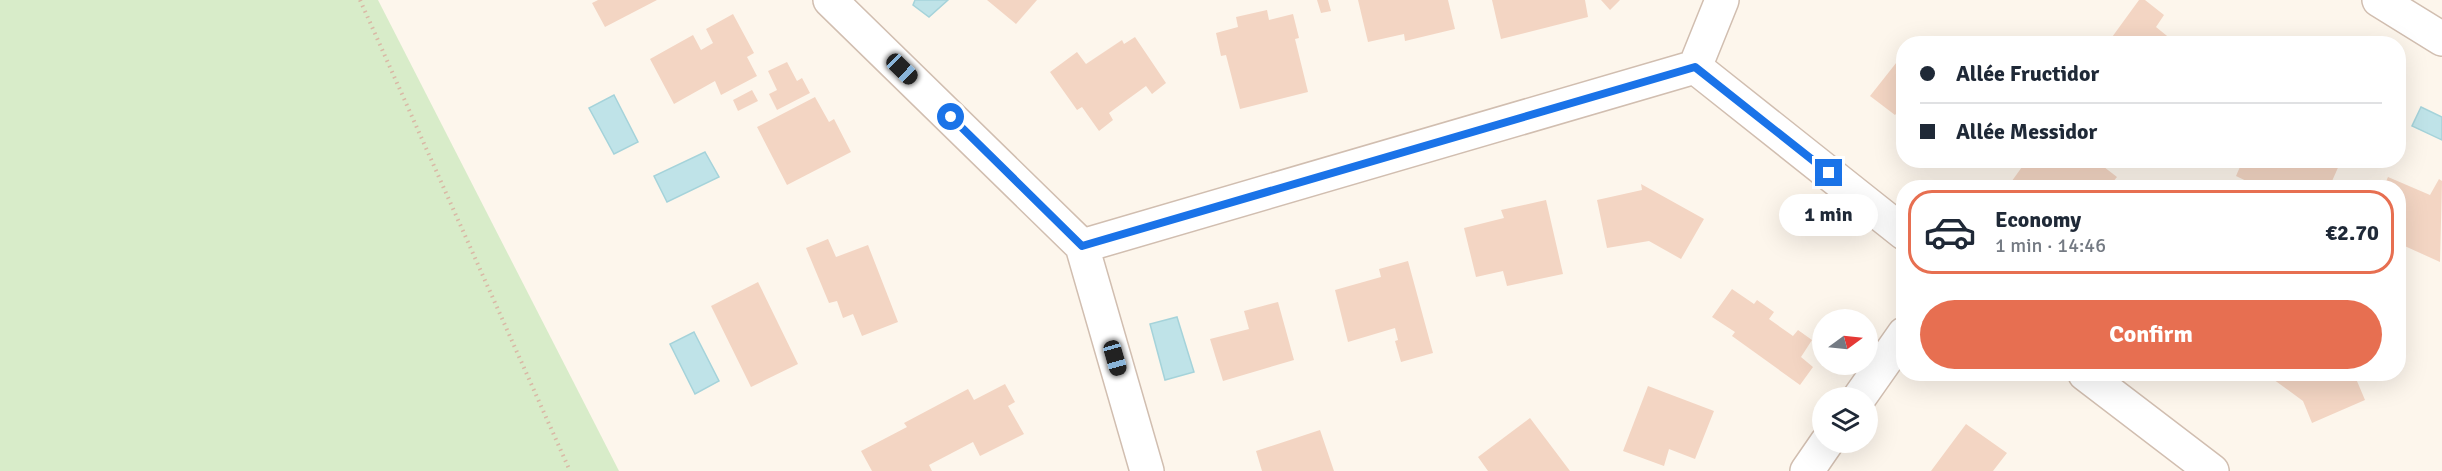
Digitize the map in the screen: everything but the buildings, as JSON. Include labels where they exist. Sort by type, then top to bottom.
[{"type":"street","points":[[1695,67],[1722,0]]},
{"type":"street","points":[[2379,0],[2442,39]]},
{"type":"street","points":[[836,2],[1082,246],[1147,471]]},
{"type":"street","points":[[1695,67],[1896,227]]},
{"type":"street","points":[[1082,246],[1695,67]]},
{"type":"street","points":[[1867,387],[1896,345]]},
{"type":"street","points":[[2094,381],[2212,471]]},
{"type":"street","points":[[1807,471],[1819,453]]},
{"type":"path","points":[[360,0],[570,471]]},
{"type":"green space","points":[[0,0],[378,0],[619,471],[0,471]]},
{"type":"water","points":[[915,0],[948,0],[929,17],[913,5]]},
{"type":"water","points":[[614,95],[638,142],[614,154],[589,108]]},
{"type":"water","points":[[2421,107],[2442,117],[2442,140],[2412,126]]},
{"type":"water","points":[[705,152],[719,177],[667,202],[654,176]]},
{"type":"water","points":[[1177,317],[1194,372],[1165,380],[1150,324]]},
{"type":"water","points":[[694,332],[719,381],[695,394],[670,344]]},
{"type":"route","points":[[951,117],[1082,246],[1695,67],[1829,173]]}]
